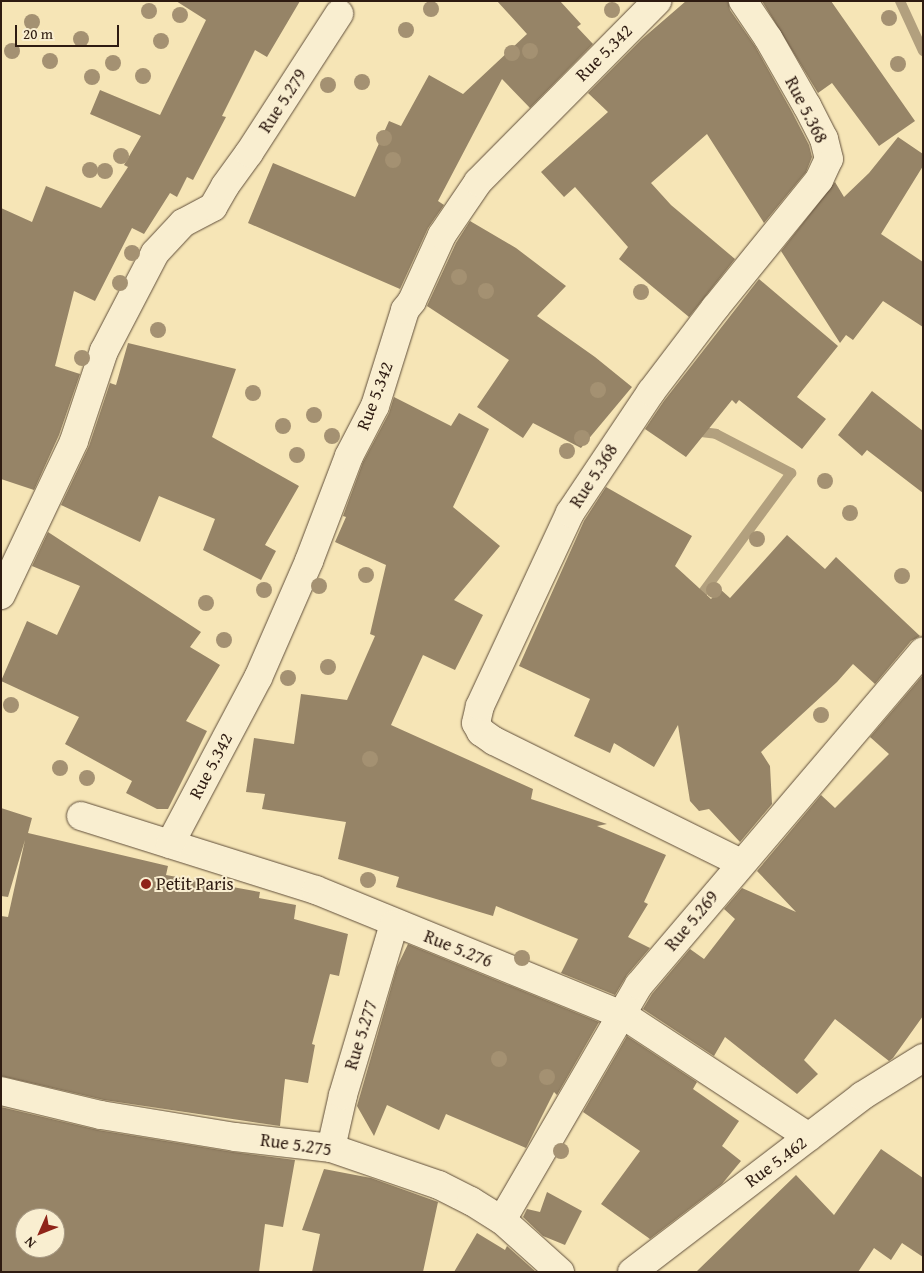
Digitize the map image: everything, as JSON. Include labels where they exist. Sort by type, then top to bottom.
[{"type":"street","name":"Rue 5.342","points":[[170,844],[258,678],[309,561],[349,456],[375,406],[405,310],[412,301],[442,235],[478,182],[656,1]]},
{"type":"street","name":"Rue 5.368","points":[[741,862],[494,742],[481,732],[476,723],[480,706],[570,513],[651,392],[715,308],[819,180],[829,159],[824,139],[807,106],[768,38],[743,1]]},
{"type":"street","name":"Rue 5.279","points":[[1,595],[74,441],[104,351],[155,253],[183,223],[213,207],[339,14]]},
{"type":"street","name":"Rue 5.269","points":[[502,1220],[639,985],[741,862],[923,651]]},
{"type":"street","name":"Rue 5.276","points":[[81,816],[316,890],[394,924],[623,1015],[809,1137]]},
{"type":"street","name":"Rue 5.277","points":[[331,1148],[343,1095],[394,924]]},
{"type":"street","name":"Rue 5.462","points":[[632,1272],[862,1096],[923,1058]]},
{"type":"street","name":"Rue 5.275","points":[[1,1091],[101,1115],[234,1137],[331,1148],[439,1186],[471,1201],[502,1220],[560,1272]]},
{"type":"building","points":[[176,1],[300,1],[267,57],[255,50],[222,116],[226,117],[193,180],[187,177],[177,197],[170,193],[144,234],[132,228],[95,301],[74,291],[55,366],[80,374],[59,435],[34,490],[1,479],[1,208],[32,222],[46,186],[101,208],[128,167],[124,165],[141,136],[90,114],[100,90],[160,115],[206,20]]},
{"type":"building","points":[[497,1],[560,1],[581,24],[577,27],[593,44],[530,108],[502,79],[438,201],[444,205],[428,228],[400,289],[248,223],[273,163],[355,197],[389,121],[401,126],[429,75],[463,94],[527,34]]},
{"type":"building","points":[[686,1],[728,1],[730,10],[755,46],[792,112],[809,145],[812,157],[806,172],[764,223],[707,134],[651,183],[671,205],[735,259],[689,317],[619,259],[628,247],[575,187],[564,197],[541,172],[608,112],[588,93],[642,39]]},
{"type":"building","points":[[762,1],[831,1],[915,121],[879,146],[832,83],[818,93]]},
{"type":"building","points":[[898,137],[923,154],[923,166],[881,234],[923,262],[923,327],[883,301],[853,340],[846,335],[840,343],[781,251],[835,182],[844,197],[869,173]]},
{"type":"building","points":[[470,221],[516,248],[566,286],[537,316],[595,357],[632,387],[581,448],[533,423],[523,438],[477,407],[509,360],[427,306],[456,243]]},
{"type":"building","points":[[759,279],[838,346],[797,397],[826,419],[802,449],[739,400],[736,404],[732,400],[686,457],[645,429],[664,401]]},
{"type":"building","points":[[128,343],[236,369],[212,437],[299,486],[265,545],[276,551],[261,580],[203,550],[215,519],[159,496],[140,542],[61,505],[89,446],[110,383],[116,385]]},
{"type":"building","points":[[872,391],[923,431],[923,493],[867,450],[862,456],[838,435]]},
{"type":"building","points":[[394,397],[451,426],[459,413],[489,429],[453,507],[500,546],[454,600],[483,615],[455,670],[423,655],[391,725],[533,789],[531,799],[607,824],[597,826],[666,855],[644,902],[648,904],[628,937],[650,948],[627,975],[615,995],[561,973],[578,939],[496,906],[493,916],[396,887],[399,877],[338,859],[346,822],[262,809],[265,794],[246,792],[254,738],[294,744],[301,694],[347,700],[375,636],[370,634],[386,565],[335,542],[346,517],[343,516],[363,462],[389,413]]},
{"type":"building","points":[[606,487],[692,536],[675,566],[711,599],[720,589],[730,598],[787,535],[825,569],[836,557],[920,636],[911,641],[875,684],[853,664],[837,682],[761,752],[770,766],[772,804],[740,842],[709,809],[699,811],[690,801],[678,725],[654,767],[614,743],[610,753],[574,736],[590,699],[519,666],[584,521]]},
{"type":"building","points":[[48,532],[201,632],[190,647],[220,665],[186,721],[207,731],[168,809],[157,809],[126,793],[132,781],[65,744],[79,717],[1,681],[27,621],[57,635],[80,586],[32,566]]},
{"type":"building","points":[[923,675],[923,1016],[889,1061],[835,1019],[804,1060],[818,1074],[797,1094],[725,1037],[714,1056],[643,1009],[652,994],[690,949],[704,959],[735,919],[724,909],[742,888],[796,912],[757,871],[821,795],[835,808],[889,754],[870,737]]},
{"type":"building","points":[[1,808],[32,818],[28,833],[168,866],[166,875],[260,892],[259,898],[296,905],[294,919],[348,934],[339,976],[330,974],[312,1044],[315,1045],[308,1083],[285,1079],[280,1126],[104,1100],[1,1076],[1,916],[8,917],[25,840],[8,897],[1,896]]},
{"type":"building","points":[[408,944],[599,1022],[557,1095],[554,1092],[526,1148],[446,1114],[439,1130],[387,1105],[374,1136],[357,1106],[397,967]]},
{"type":"building","points":[[627,1036],[697,1082],[693,1089],[739,1121],[722,1146],[741,1161],[722,1184],[650,1239],[601,1204],[640,1151],[583,1112]]},
{"type":"building","points":[[1,1107],[98,1130],[295,1160],[283,1227],[265,1224],[259,1272],[1,1272]]},
{"type":"building","points":[[881,1149],[923,1178],[923,1257],[902,1243],[891,1260],[874,1248],[858,1272],[696,1272],[796,1175],[834,1215]]},
{"type":"building","points":[[324,1169],[371,1178],[438,1202],[423,1272],[312,1272],[320,1234],[302,1230]]},
{"type":"building","points":[[547,1192],[582,1211],[565,1245],[543,1236],[523,1217],[527,1209],[540,1212]]},
{"type":"building","points":[[477,1233],[505,1250],[507,1246],[536,1272],[454,1272]]},
{"type":"waterway","points":[[900,1],[923,51]]},
{"type":"waterway","points":[[693,431],[716,434],[791,473],[696,602]]},
{"type":"place","name":"Petit Paris","points":[[146,884]]}]
